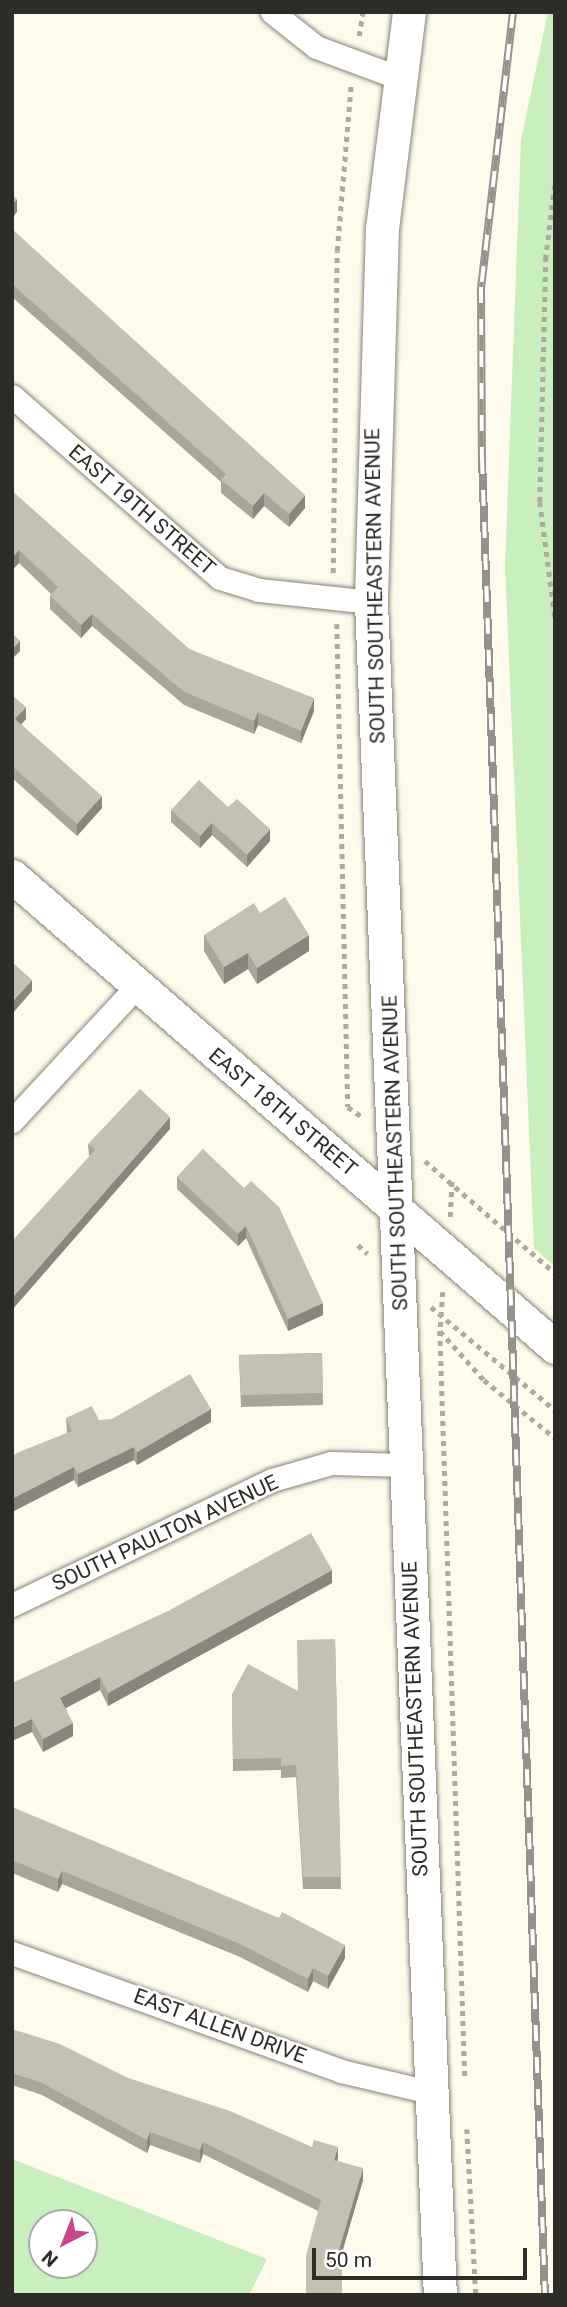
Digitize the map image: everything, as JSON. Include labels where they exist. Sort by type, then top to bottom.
[{"type":"street","points":[[272,12],[326,52],[400,78]]},
{"type":"street","name":"SOUTH SOUTHEASTERN AVENUE","points":[[409,12],[379,281],[371,602],[398,1210],[404,1465],[440,2295]]},
{"type":"street","name":"EAST 19TH STREET","points":[[12,396],[220,578],[259,590],[371,602]]},
{"type":"street","name":"EAST 18TH STREET","points":[[12,876],[136,987],[555,1347]]},
{"type":"street","points":[[12,1121],[136,987]]},
{"type":"street","name":"SOUTH PAULTON AVENUE","points":[[12,1605],[272,1480],[331,1463],[404,1465]]},
{"type":"street","name":"EAST ALLEN DRIVE","points":[[12,1953],[341,2071],[430,2092]]},
{"type":"path","points":[[555,185],[546,257],[540,502],[555,617]]},
{"type":"path","points":[[453,1180],[555,1273]]},
{"type":"path","points":[[447,1252],[440,1331],[465,2083]]},
{"type":"path","points":[[400,1282],[555,1410]]},
{"type":"path","points":[[440,1331],[484,1380],[555,1438]]},
{"type":"path","points":[[466,2122],[476,2295]]},
{"type":"green space","points":[[548,12],[555,12],[555,1267],[534,1248],[505,566],[521,140]]},
{"type":"green space","points":[[12,2159],[267,2259],[249,2295],[12,2295]]},
{"type":"building","points":[[12,229],[305,495],[289,514],[264,493],[253,506],[221,480],[226,474],[12,284]]},
{"type":"building","points":[[12,491],[189,649],[314,698],[301,731],[258,712],[254,721],[184,692],[92,614],[81,625],[50,596],[58,587],[19,550],[12,558]]},
{"type":"building","points":[[12,633],[20,641],[12,649]]},
{"type":"building","points":[[12,695],[26,707],[15,719],[102,796],[77,824],[12,766]]},
{"type":"building","points":[[199,780],[228,807],[237,799],[270,829],[247,855],[212,823],[200,836],[171,810]]},
{"type":"building","points":[[285,897],[309,935],[257,968],[248,953],[224,967],[204,935],[254,903],[260,913]]},
{"type":"building","points":[[12,962],[32,980],[12,1002]]},
{"type":"building","points":[[140,1089],[170,1117],[12,1298],[12,1241],[95,1150],[88,1144]]},
{"type":"building","points":[[203,1149],[244,1188],[251,1181],[279,1207],[323,1303],[288,1319],[246,1226],[238,1234],[177,1177]]},
{"type":"building","points":[[322,1353],[323,1393],[241,1395],[239,1355]]},
{"type":"building","points":[[190,1374],[211,1409],[137,1452],[134,1447],[78,1474],[74,1467],[12,1499],[12,1456],[72,1431],[66,1418],[92,1406],[99,1420],[112,1419]]},
{"type":"building","points":[[311,1533],[332,1570],[108,1693],[100,1677],[60,1698],[73,1723],[43,1739],[32,1719],[12,1728],[12,1683],[168,1611]]},
{"type":"building","points":[[335,1639],[341,1877],[303,1877],[296,1765],[281,1766],[281,1758],[233,1759],[232,1694],[248,1664],[298,1691],[297,1640]]},
{"type":"building","points":[[12,1807],[279,1918],[282,1912],[345,1945],[328,1976],[313,1968],[308,1979],[240,1944],[62,1871],[58,1879],[12,1860]]},
{"type":"building","points":[[12,2029],[60,2044],[128,2078],[230,2111],[312,2147],[314,2140],[338,2147],[334,2160],[363,2168],[334,2267],[342,2267],[342,2295],[306,2295],[306,2256],[321,2200],[203,2142],[200,2150],[150,2132],[147,2140],[42,2083],[12,2073]]},
{"type":"railway","points":[[513,12],[481,287],[482,458],[545,2295]]}]
